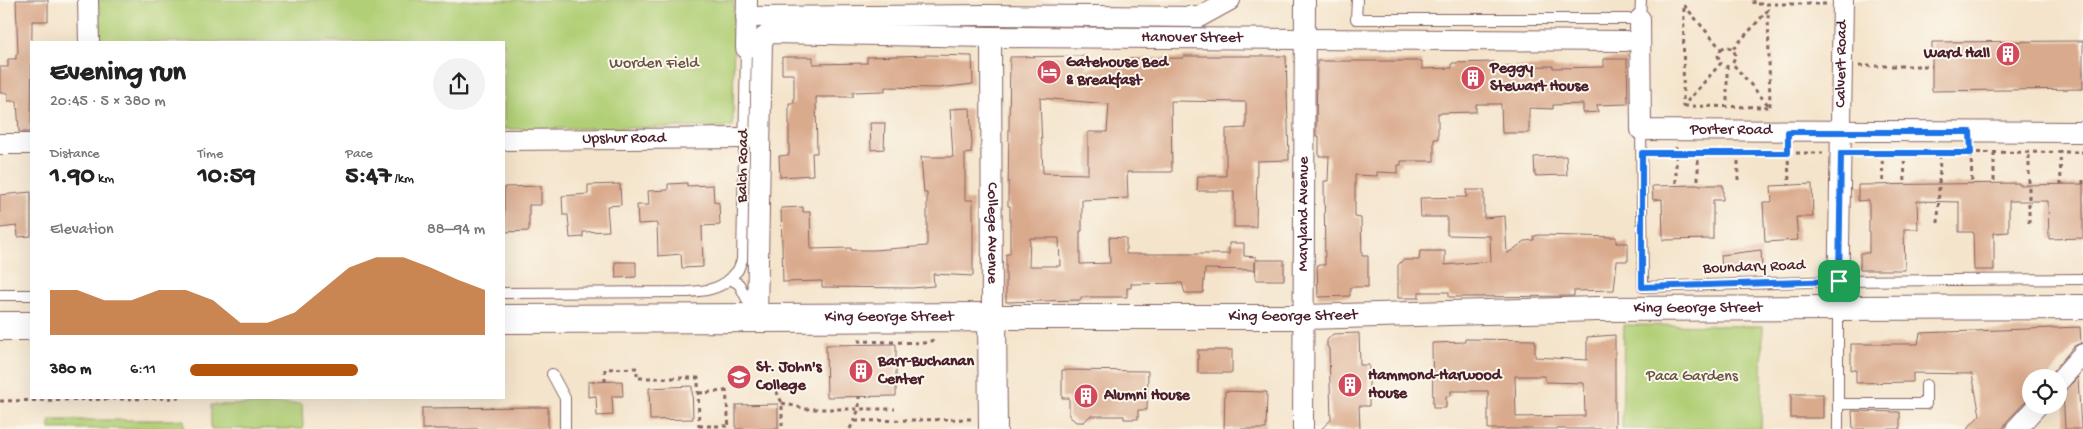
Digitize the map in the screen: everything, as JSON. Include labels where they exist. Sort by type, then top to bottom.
[{"type":"main road","name":"King George Street","points":[[505,319],[992,317]]},
{"type":"main road","name":"College Avenue","points":[[985,424],[992,317]]},
{"type":"main road","points":[[0,326],[30,326]]},
{"type":"street","points":[[88,0],[89,41]]},
{"type":"street","points":[[746,9],[987,8],[1199,17],[1230,0]]},
{"type":"street","name":"Maryland Avenue","points":[[1303,429],[1305,0]]},
{"type":"street","name":"Calvert Road","points":[[1835,2],[1841,132],[1838,308]]},
{"type":"street","name":"Balch Road","points":[[746,9],[754,44]]},
{"type":"street","points":[[1641,10],[1641,130]]},
{"type":"street","name":"Hanover Street","points":[[754,44],[770,33],[991,37],[1626,41]]},
{"type":"street","name":"College Avenue","points":[[991,37],[992,317]]},
{"type":"street","points":[[754,44],[757,318]]},
{"type":"street","name":"Porter Road","points":[[1641,130],[2083,132]]},
{"type":"street","name":"Upshur Road","points":[[505,140],[744,138]]},
{"type":"street","points":[[0,144],[30,144]]},
{"type":"street","name":"King George Street","points":[[992,317],[1305,317],[1597,309],[2083,307]]},
{"type":"street","points":[[2067,372],[2083,354]]},
{"type":"street","points":[[2016,429],[2030,414]]},
{"type":"lane","points":[[1357,0],[1356,19],[1641,10]]},
{"type":"lane","name":"Balch Road","points":[[730,279],[738,270],[742,260],[744,138],[754,44]]},
{"type":"lane","name":"Boundary Road","points":[[1641,130],[1642,287],[1839,281],[2083,279]]},
{"type":"lane","points":[[505,293],[688,292],[710,290],[723,285],[730,279],[739,284],[757,318]]},
{"type":"lane","points":[[0,295],[30,294]]},
{"type":"lane","points":[[1838,308],[1838,429]]},
{"type":"lane","points":[[552,374],[565,398],[565,429]]},
{"type":"lane","points":[[1839,404],[1926,404],[1926,386]]},
{"type":"path","points":[[1754,0],[1754,4],[1835,2]]},
{"type":"path","points":[[1768,4],[1770,107]]},
{"type":"path","points":[[1683,106],[1684,5],[1721,49]]},
{"type":"path","points":[[1732,49],[1768,10]]},
{"type":"path","points":[[1726,46],[1732,49],[1736,56],[1732,63],[1727,65],[1721,62],[1718,56],[1721,49],[1726,46]]},
{"type":"path","points":[[1683,106],[1721,62]]},
{"type":"path","points":[[1732,63],[1770,107]]},
{"type":"path","points":[[1727,65],[1727,106]]},
{"type":"path","points":[[1859,66],[1932,66]]},
{"type":"path","points":[[1683,106],[1770,107]]},
{"type":"path","points":[[1676,131],[1676,186]]},
{"type":"path","points":[[1698,131],[1698,185]]},
{"type":"path","points":[[1788,132],[1789,185]]},
{"type":"path","points":[[1881,132],[1883,185]]},
{"type":"path","points":[[1904,132],[1905,184]]},
{"type":"path","points":[[1970,132],[1972,184]]},
{"type":"path","points":[[1994,132],[1994,184]]},
{"type":"path","points":[[2060,132],[2061,184]]},
{"type":"path","points":[[1938,223],[1940,152]]},
{"type":"path","points":[[2029,152],[2029,223]]},
{"type":"path","points":[[1642,153],[2083,152]]},
{"type":"path","points":[[1738,153],[1738,180]]},
{"type":"path","points":[[2083,178],[2083,184]]},
{"type":"path","points":[[854,341],[924,343],[943,338]]},
{"type":"path","points":[[605,381],[605,369],[637,368],[636,378],[698,378],[699,427],[728,427],[726,390],[699,393]]},
{"type":"path","points":[[773,384],[782,403],[782,429]]},
{"type":"path","points":[[850,429],[855,421],[859,397]]},
{"type":"path","points":[[0,401],[119,399]]},
{"type":"path","points":[[782,403],[806,409],[895,409]]},
{"type":"path","points":[[855,421],[985,424]]},
{"type":"green space","name":"Worden Field","points":[[97,0],[734,0],[733,127],[505,129],[505,41],[97,41]]},
{"type":"green space","name":"Paca Gardens","points":[[1624,325],[1763,326],[1761,429],[1622,429]]},
{"type":"green space","points":[[302,404],[303,429],[211,429],[211,405]]},
{"type":"green space","points":[[50,420],[184,420],[184,429],[50,429]]},
{"type":"building","points":[[16,0],[48,0],[48,21],[32,21],[32,41],[30,41],[30,132],[19,132],[17,101],[8,101],[8,93],[0,93],[0,67],[8,67],[8,59],[16,59],[16,54],[18,54]]},
{"type":"building","name":"Ward Hall","points":[[2083,41],[2083,89],[1932,91],[1932,42]]},
{"type":"building","points":[[972,56],[973,84],[939,88],[885,87],[885,91],[853,92],[853,97],[816,97],[817,153],[812,153],[813,175],[780,177],[779,156],[789,155],[789,103],[794,103],[794,74],[782,74],[782,57],[813,57],[813,64],[867,63],[867,57]]},
{"type":"building","points":[[1086,56],[1086,68],[1125,63],[1125,59],[1183,58],[1183,56],[1286,56],[1289,160],[1257,161],[1256,227],[1234,227],[1234,191],[1197,191],[1198,176],[1226,176],[1226,129],[1246,128],[1246,102],[1171,101],[1172,172],[1127,172],[1128,198],[1082,200],[1082,231],[1080,231],[1080,264],[1110,263],[1109,237],[1126,238],[1126,254],[1229,254],[1229,243],[1244,243],[1244,256],[1256,257],[1256,260],[1284,260],[1284,280],[1256,280],[1255,261],[1255,270],[1205,269],[1203,293],[1185,293],[1182,283],[1131,284],[1131,288],[1127,288],[1127,297],[1081,297],[1081,300],[1006,302],[1006,254],[1010,254],[1010,206],[1008,206],[1008,196],[1010,57]],"holes":[[[1040,98],[1109,104],[1107,132],[1088,132],[1088,174],[1043,173]],[[1030,238],[1059,238],[1060,266],[1029,266]]]},
{"type":"building","points":[[1604,59],[1627,59],[1628,104],[1597,105],[1598,112],[1583,113],[1583,104],[1553,105],[1553,109],[1529,108],[1529,133],[1502,133],[1501,104],[1476,104],[1476,112],[1438,113],[1438,139],[1434,139],[1434,161],[1401,161],[1401,165],[1398,165],[1398,173],[1377,172],[1377,176],[1355,175],[1355,217],[1361,218],[1362,256],[1368,256],[1368,287],[1350,287],[1350,296],[1318,297],[1317,265],[1325,265],[1324,181],[1328,181],[1329,156],[1319,156],[1319,136],[1316,136],[1317,61],[1422,61],[1422,69],[1452,68],[1452,63],[1494,62],[1494,67],[1604,67]]},
{"type":"building","points":[[970,108],[972,144],[971,153],[965,154],[965,200],[973,200],[973,276],[933,274],[934,286],[912,288],[822,287],[822,281],[783,282],[781,208],[803,207],[803,212],[810,212],[811,249],[851,248],[851,250],[874,250],[927,246],[927,193],[924,193],[921,157],[953,157],[950,109]]},
{"type":"building","points":[[870,123],[885,123],[884,149],[871,150]]},
{"type":"building","points":[[1566,156],[1567,175],[1535,176],[1534,157]]},
{"type":"building","points":[[687,183],[687,186],[713,185],[714,202],[719,203],[720,225],[702,226],[703,267],[682,268],[681,254],[658,256],[657,223],[638,224],[637,205],[649,205],[648,191],[668,190],[668,184]]},
{"type":"building","points":[[2019,183],[2019,185],[2083,184],[2083,238],[2049,239],[2048,201],[2009,201],[2009,232],[1994,233],[1994,270],[1974,270],[1973,232],[1959,232],[1959,202],[1917,201],[1918,229],[1904,229],[1905,270],[1860,270],[1860,253],[1869,253],[1869,200],[1858,201],[1858,185]]},
{"type":"building","points":[[620,184],[621,205],[607,206],[609,231],[583,232],[583,237],[570,238],[568,215],[563,215],[562,196],[588,194],[588,185]]},
{"type":"building","points":[[1812,184],[1813,217],[1796,217],[1798,240],[1765,242],[1763,202],[1772,202],[1771,186]]},
{"type":"building","points":[[1723,185],[1723,200],[1713,200],[1713,239],[1663,240],[1662,199],[1653,200],[1652,186]]},
{"type":"building","points":[[541,186],[541,205],[529,205],[529,231],[505,232],[505,187]]},
{"type":"building","points":[[1466,190],[1484,190],[1484,218],[1505,216],[1507,254],[1525,241],[1534,240],[1534,236],[1539,235],[1616,237],[1616,243],[1628,243],[1628,261],[1617,261],[1614,290],[1574,291],[1574,296],[1449,297],[1449,292],[1419,292],[1419,298],[1398,298],[1398,265],[1403,260],[1419,260],[1420,251],[1445,251],[1445,265],[1491,261],[1490,236],[1447,235],[1447,217],[1421,217],[1420,198],[1467,197]]},
{"type":"building","points":[[30,192],[30,236],[18,237],[17,226],[0,228],[0,195]]},
{"type":"building","points":[[1761,250],[1762,267],[1738,267],[1738,270],[1722,271],[1721,255]]},
{"type":"building","points":[[615,262],[636,262],[636,277],[616,278]]},
{"type":"building","points":[[2080,327],[2081,343],[2074,346],[2055,369],[2022,369],[2022,405],[2007,421],[2003,429],[1967,429],[1980,415],[1972,374],[1913,373],[1913,382],[1856,383],[1856,370],[1851,370],[1851,344],[1918,344],[1920,333]]},
{"type":"building","name":"Hammond-Harwood House","points":[[1359,333],[1360,365],[1369,365],[1369,406],[1359,406],[1360,429],[1321,429],[1331,420],[1329,349],[1327,340],[1333,334]]},
{"type":"building","points":[[1615,335],[1615,429],[1488,429],[1488,391],[1451,391],[1451,396],[1446,396],[1446,408],[1433,408],[1432,343],[1465,342],[1465,339],[1535,340],[1535,357],[1587,360],[1587,337]],"holes":[[[1515,376],[1545,376],[1546,382],[1584,383],[1585,416],[1516,417]]]},
{"type":"building","name":"Barr-Buchanan Center","points":[[896,344],[896,396],[827,397],[826,345]]},
{"type":"building","points":[[1198,350],[1232,350],[1232,373],[1198,373]]},
{"type":"building","points":[[1062,370],[1148,371],[1147,410],[1138,410],[1138,419],[1124,419],[1124,416],[1090,416],[1084,422],[1076,422],[1069,416],[1069,398],[1062,398]]},
{"type":"building","points":[[2078,377],[2081,429],[2065,429],[2064,414],[2067,414],[2067,388]]},
{"type":"building","points":[[622,381],[623,396],[612,396],[613,415],[597,416],[596,396],[588,397],[588,382]]},
{"type":"building","points":[[692,386],[693,419],[650,420],[649,388]]},
{"type":"building","points":[[1225,391],[1267,392],[1266,429],[1224,429]]},
{"type":"building","points":[[1791,394],[1823,394],[1823,418],[1791,418]]},
{"type":"building","points":[[778,404],[778,429],[736,429],[736,405]]},
{"type":"building","points":[[548,407],[548,429],[422,429],[422,408]]},
{"type":"building","points":[[1852,411],[1900,412],[1900,429],[1853,429]]},
{"type":"place","name":"Ward Hall","points":[[2008,54]]},
{"type":"place","name":"Gatehouse Bed & Breakfast","points":[[1049,72]]},
{"type":"place","name":"Peggy Stewart House","points":[[1473,78]]},
{"type":"place","name":"Barr-Buchanan Center","points":[[861,371]]},
{"type":"place","name":"St. John's College","points":[[739,377]]},
{"type":"place","name":"Hammond-Harwood House","points":[[1350,385]]},
{"type":"place","name":"Alumni House","points":[[1086,396]]},
{"type":"route","points":[[1788,132],[1970,132],[1971,153],[1841,153],[1839,281],[1642,287],[1642,153],[1788,153],[1788,132]]}]
